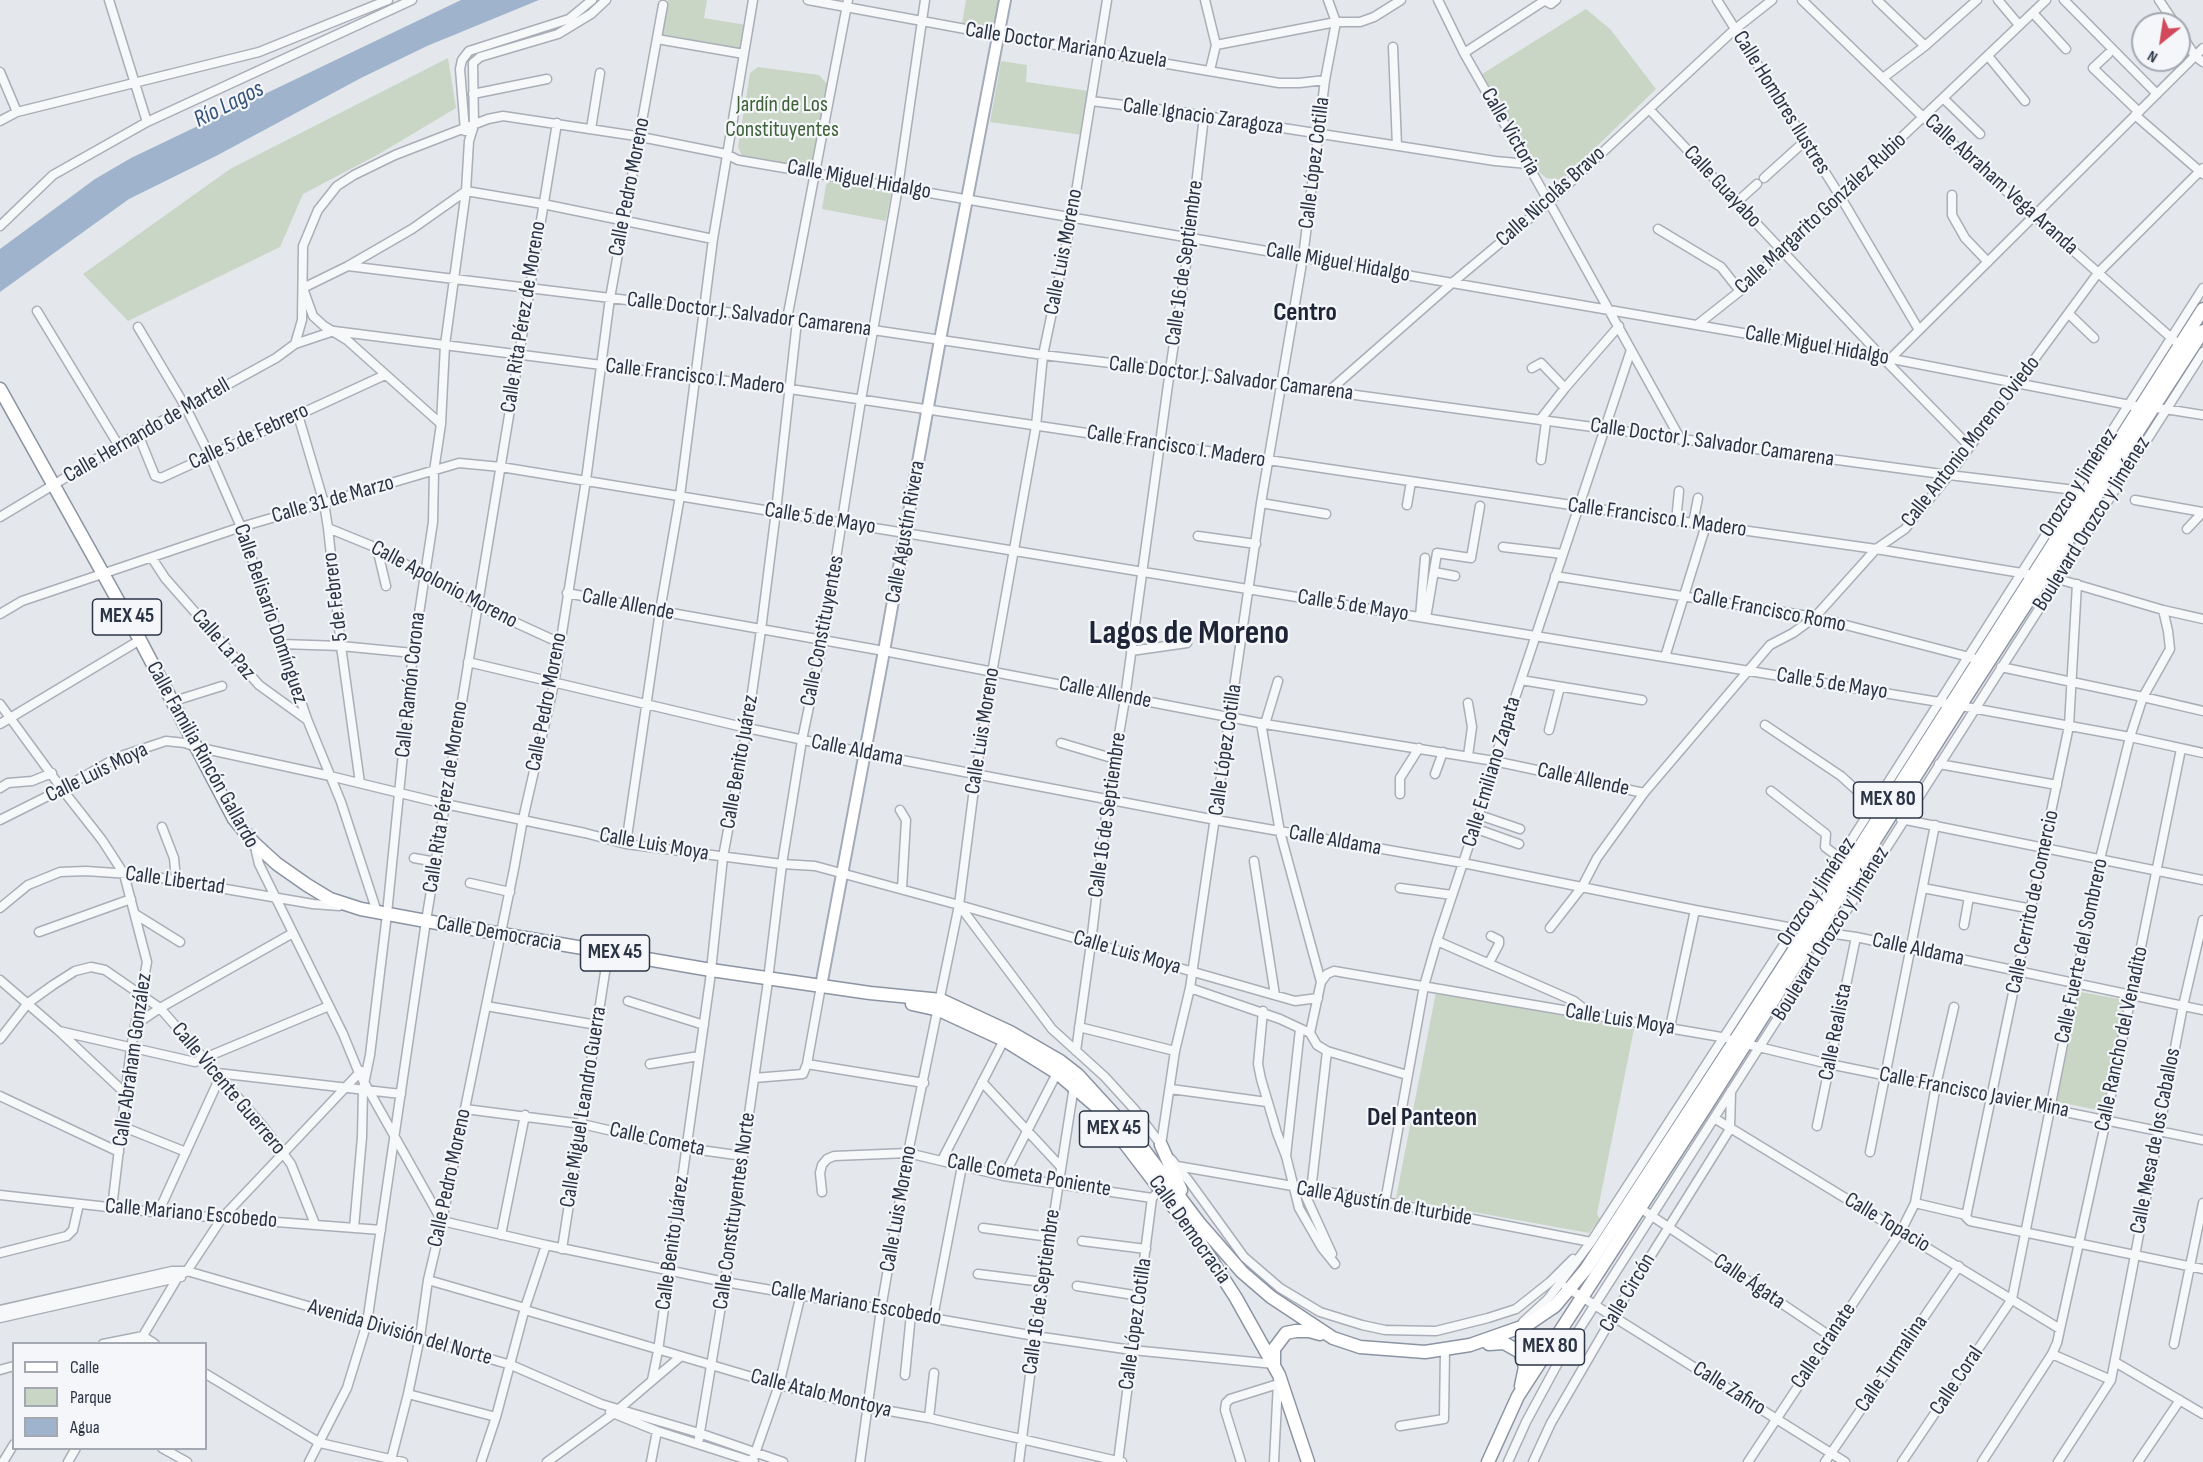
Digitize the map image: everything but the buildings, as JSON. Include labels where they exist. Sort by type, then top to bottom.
[{"type":"highway","name":"Orozco y Jiménez","points":[[1950,704],[2087,490],[2175,341],[2203,309]]},
{"type":"highway","name":"Orozco y Jiménez","points":[[2087,490],[2159,408],[2196,361],[2203,331]]},
{"type":"highway","name":"Calle Familia Rincón Gallardo","points":[[0,390],[140,640],[234,819],[254,843]]},
{"type":"highway","name":"Orozco y Jiménez","points":[[1561,1284],[1586,1269],[1734,1040],[1812,931],[1887,814],[1974,658],[2033,575]]},
{"type":"highway","name":"Calle Democracia","points":[[254,843],[277,864],[307,885],[330,899],[360,909],[711,970],[940,1005],[1010,1032],[1060,1061],[1078,1075],[1148,1156],[1200,1224]]},
{"type":"highway","name":"Calle Democracia","points":[[940,1005],[1004,1040],[1057,1073],[1097,1107],[1157,1194],[1198,1239],[1236,1298],[1277,1375]]},
{"type":"highway","name":"Orozco y Jiménez","points":[[1582,1298],[1640,1208],[1734,1040]]},
{"type":"highway","points":[[1161,1145],[1188,1208]]},
{"type":"highway","points":[[1148,1156],[1157,1194],[1200,1224]]},
{"type":"highway","name":"MEX 45","points":[[1200,1224],[1242,1272],[1264,1291],[1333,1338],[1360,1347],[1395,1351],[1425,1353],[1504,1343],[1520,1352],[1525,1367],[1518,1396],[1488,1462]]},
{"type":"highway","name":"MEX 80","points":[[1470,1346],[1527,1324],[1555,1306],[1561,1284]]},
{"type":"highway","name":"MEX 80","points":[[1518,1396],[1582,1298]]},
{"type":"highway","points":[[1277,1375],[1274,1349],[1286,1333],[1296,1330],[1309,1331],[1333,1338]]},
{"type":"highway","name":"MEX 45","points":[[1277,1375],[1308,1462]]},
{"type":"main road","name":"Calle Agustín Rivera","points":[[821,986],[966,198],[1005,0]]},
{"type":"street","points":[[109,0],[147,122]]},
{"type":"street","points":[[0,121],[17,112],[259,52],[388,0]]},
{"type":"street","points":[[0,226],[52,175],[147,122],[412,0]]},
{"type":"street","name":"Calle Ramón Corona","points":[[469,141],[464,128],[460,69],[462,60],[468,51],[569,19],[592,0]]},
{"type":"street","name":"Calle Ramón Corona","points":[[354,1228],[382,913],[399,792],[413,653],[433,522],[434,471],[441,424],[445,345],[466,191],[469,141],[474,125],[473,63],[480,57],[558,34],[591,14],[606,0]]},
{"type":"street","points":[[626,844],[660,611],[680,496],[713,239],[753,0]]},
{"type":"street","name":"Calle Doctor Mariano Azuela","points":[[808,0],[848,4],[998,35],[1278,83],[1326,80]]},
{"type":"street","name":"Calle Constituyentes","points":[[767,978],[802,740],[824,640],[861,400],[898,187],[925,0]]},
{"type":"street","name":"Calle Luis Moreno","points":[[860,1462],[881,1309],[908,1153],[959,905],[992,673],[1036,426],[1043,355],[1072,218],[1107,0]]},
{"type":"street","points":[[1205,0],[1216,45],[1210,70]]},
{"type":"street","name":"Calle López Cotilla","points":[[1161,1145],[1175,1051],[1190,988],[1261,503],[1303,257],[1326,80],[1336,22],[1328,0]]},
{"type":"street","points":[[1216,45],[1336,22],[1360,22],[1374,17],[1401,0]]},
{"type":"street","name":"Calle Victoria","points":[[1438,0],[1464,53],[1681,440]]},
{"type":"street","points":[[1464,53],[1544,0],[1551,4],[1556,0]]},
{"type":"street","name":"Calle Hombres Ilustres","points":[[1717,0],[1840,196],[1920,330]]},
{"type":"street","name":"Calle Nicolás Bravo","points":[[1329,391],[1549,202],[1734,30],[1772,0]]},
{"type":"street","name":"Calle Abraham Vega Aranda","points":[[1802,0],[1923,117],[2196,361]]},
{"type":"street","points":[[1877,0],[1925,46]]},
{"type":"street","points":[[1883,78],[1925,46],[1977,0]]},
{"type":"street","points":[[1998,0],[2019,26]]},
{"type":"street","name":"Calle Margarito González Rubio","points":[[1697,325],[1740,291],[2046,0]]},
{"type":"street","points":[[2064,0],[2157,94]]},
{"type":"street","points":[[787,320],[848,4]]},
{"type":"street","name":"Calle Pedro Moreno","points":[[391,1460],[420,1337],[428,1280],[510,892],[523,819],[554,684],[586,480],[600,365],[622,221],[663,5]]},
{"type":"street","points":[[2033,13],[2066,50]]},
{"type":"street","points":[[657,39],[744,54]]},
{"type":"street","points":[[1393,47],[1397,146]]},
{"type":"street","points":[[1886,358],[1920,330],[2203,48]]},
{"type":"street","points":[[2191,50],[2203,62]]},
{"type":"street","points":[[2108,54],[2093,68],[2137,113],[2202,171]]},
{"type":"street","points":[[1988,56],[2025,101]]},
{"type":"street","points":[[0,72],[17,112]]},
{"type":"street","points":[[591,129],[600,73]]},
{"type":"street","points":[[473,94],[548,79]]},
{"type":"street","points":[[1943,98],[1980,134]]},
{"type":"street","name":"Calle Ignacio Zaragoza","points":[[1091,101],[1528,164]]},
{"type":"street","name":"Calle Guayabo","points":[[1648,109],[1970,447]]},
{"type":"street","name":"Calle Miguel Hidalgo","points":[[303,288],[303,246],[318,210],[337,186],[395,155],[464,128],[503,116],[639,137],[726,154],[738,160],[1886,358],[2135,406],[2203,415]]},
{"type":"street","name":"Calle 16 de Septiembre","points":[[1076,1051],[1108,799],[1125,697],[1190,238],[1204,116]]},
{"type":"street","name":"Calle Rita Pérez de Moreno","points":[[309,1462],[347,1388],[367,1323],[426,921],[557,123]]},
{"type":"street","points":[[1737,202],[1805,141]]},
{"type":"street","name":"Calle Antonio Moreno Oviedo","points":[[1550,928],[1582,887],[1597,858],[1644,794],[1770,645],[1793,633],[1815,617],[1876,549],[1905,529],[1949,475],[2098,273],[2202,171]]},
{"type":"street","points":[[303,288],[348,266],[412,229],[466,191],[543,204],[713,239]]},
{"type":"street","points":[[1952,195],[1953,215],[1965,238],[1988,262]]},
{"type":"street","points":[[1658,229],[1721,267],[1740,291]]},
{"type":"street","name":"Calle Doctor J. Salvador Camarena","points":[[348,266],[873,330],[1043,355],[1329,391],[1949,475],[2113,491]]},
{"type":"street","points":[[303,288],[313,316],[324,326],[347,340],[441,424]]},
{"type":"street","points":[[294,344],[302,320],[303,288]]},
{"type":"street","name":"Orozco y Jiménez","points":[[2175,341],[2203,288]]},
{"type":"street","points":[[36,311],[118,446]]},
{"type":"street","points":[[2068,314],[2094,338]]},
{"type":"street","name":"Calle Benito Juárez","points":[[652,1380],[704,1024],[723,857],[747,728],[761,630],[797,321]]},
{"type":"street","points":[[1541,460],[1543,421],[1565,388],[1618,326]]},
{"type":"street","name":"Calle Belisario Domínguez","points":[[138,327],[185,406],[241,527],[307,719],[382,913]]},
{"type":"street","name":"Calle Francisco I. Madero","points":[[294,344],[334,331],[790,389],[1578,507],[1876,549],[2058,579],[2163,610],[2203,619]]},
{"type":"street","name":"Calle Hernando de Martell","points":[[0,517],[185,406],[276,358],[294,344]]},
{"type":"street","name":"Calle Emiliano Zapata","points":[[1385,1202],[1424,986],[1494,761],[1631,350]]},
{"type":"street","name":"MEX 80","points":[[2196,361],[2203,352]]},
{"type":"street","points":[[1532,368],[1540,363],[1565,388]]},
{"type":"street","name":"Calle 5 de Febrero","points":[[138,434],[155,476],[161,478],[385,375]]},
{"type":"street","name":"Boulevard Orozco y Jiménez","points":[[1508,1462],[1526,1422],[1560,1361],[1832,933],[1887,814],[1939,764],[2113,491],[2159,408]]},
{"type":"street","name":"5 de Febrero","points":[[298,415],[324,503],[360,783]]},
{"type":"street","name":"Calle 31 de Marzo","points":[[0,614],[22,601],[241,527],[459,464],[501,467]]},
{"type":"street","name":"Calle 5 de Mayo","points":[[501,467],[1749,670],[1975,708],[2203,753]]},
{"type":"street","points":[[1407,505],[1411,482]]},
{"type":"street","points":[[1676,521],[1679,491]]},
{"type":"street","points":[[1693,523],[1698,498]]},
{"type":"street","points":[[2135,500],[2203,512]]},
{"type":"street","points":[[1261,503],[1326,514]]},
{"type":"street","points":[[1423,617],[1437,553],[1471,558],[1480,506]]},
{"type":"street","points":[[2187,529],[2203,512]]},
{"type":"street","points":[[1665,657],[1706,525]]},
{"type":"street","name":"Calle Apolonio Moreno","points":[[328,528],[377,548],[477,606],[560,643]]},
{"type":"street","points":[[1198,536],[1256,544]]},
{"type":"street","points":[[1503,547],[1563,554]]},
{"type":"street","points":[[377,548],[386,586]]},
{"type":"street","name":"Calle La Paz","points":[[152,558],[165,578],[259,685],[307,719]]},
{"type":"street","points":[[1423,617],[1425,558]]},
{"type":"street","points":[[1434,572],[1455,576]]},
{"type":"street","name":"Calle Francisco Romo","points":[[1556,576],[1815,617],[1974,658]]},
{"type":"street","name":"Calle Cerrito de Comercio","points":[[1966,1216],[2069,726],[2077,584]]},
{"type":"street","name":"Calle Allende","points":[[567,593],[1263,724],[1468,756],[1644,794]]},
{"type":"street","name":"Calle Fuerte del Sombrero","points":[[2012,1299],[2100,859],[2130,737],[2143,697],[2170,649],[2163,610]]},
{"type":"street","points":[[0,724],[140,640]]},
{"type":"street","points":[[1131,651],[1186,643]]},
{"type":"street","points":[[281,644],[341,646],[413,653]]},
{"type":"street","name":"Calle Aldama","points":[[468,662],[554,684],[865,753],[1280,832],[1463,863],[1695,910],[1856,937],[2203,1010]]},
{"type":"street","points":[[2001,667],[2203,711]]},
{"type":"street","points":[[1521,680],[1642,700]]},
{"type":"street","points":[[1278,681],[1263,724],[1280,832],[1321,982],[1310,1033]]},
{"type":"street","points":[[171,702],[222,686]]},
{"type":"street","points":[[1550,730],[1560,687]]},
{"type":"street","name":"Calle Abraham González","points":[[0,704],[102,840],[124,874],[147,962],[131,1048],[112,1208]]},
{"type":"street","points":[[1468,704],[1472,727],[1468,756]]},
{"type":"street","points":[[1765,725],[1841,776],[1887,814],[2203,880]]},
{"type":"street","name":"Calle Luis Moya","points":[[0,820],[118,758],[166,741],[185,743],[626,844],[782,864],[815,866],[1295,1001],[1317,999]]},
{"type":"street","points":[[1061,743],[1115,759]]},
{"type":"street","points":[[1400,794],[1400,778],[1419,748]]},
{"type":"street","name":"Calle Rancho del Venadito","points":[[1982,1462],[2052,1354],[2060,1329],[2106,1120],[2181,749]]},
{"type":"street","points":[[1435,774],[1443,752]]},
{"type":"street","points":[[1939,764],[2056,785]]},
{"type":"street","points":[[0,788],[8,783],[32,781],[52,773]]},
{"type":"street","points":[[1772,791],[1826,834],[1825,847],[1840,858]]},
{"type":"street","points":[[900,810],[906,819],[902,889]]},
{"type":"street","name":"Orozco y Jiménez","points":[[1561,1284],[1734,1040],[1793,928],[1840,858],[1887,814]]},
{"type":"street","points":[[1479,815],[1520,828]]},
{"type":"street","points":[[1870,1152],[1935,825]]},
{"type":"street","points":[[162,827],[174,858],[177,880]]},
{"type":"street","points":[[1474,828],[1519,844]]},
{"type":"street","name":"Calle Familia Rincón Gallardo","points":[[254,843],[259,864],[273,896],[329,1006],[365,1088],[429,1194],[442,1221]]},
{"type":"street","points":[[414,858],[436,862]]},
{"type":"street","points":[[1254,861],[1275,995]]},
{"type":"street","name":"Calle Libertad","points":[[0,908],[28,885],[60,872],[124,874],[177,880],[313,904],[360,909]]},
{"type":"street","points":[[470,883],[510,892]]},
{"type":"street","points":[[1400,888],[1452,895]]},
{"type":"street","points":[[1923,888],[2032,909]]},
{"type":"street","points":[[1964,925],[1969,897]]},
{"type":"street","points":[[39,932],[131,899]]},
{"type":"street","points":[[959,905],[1052,1029],[1106,1077],[1190,1180],[1244,1257],[1280,1288],[1320,1312],[1362,1325],[1385,1330],[1436,1331],[1516,1309],[1561,1284]]},
{"type":"street","points":[[1670,1027],[1695,910]]},
{"type":"street","points":[[135,914],[180,942]]},
{"type":"street","name":"Calle Mesa de los Caballos","points":[[2111,1380],[2133,1254],[2183,1006],[2203,920]]},
{"type":"street","points":[[135,1025],[160,1008],[293,933]]},
{"type":"street","points":[[1489,963],[1499,944],[1499,940],[1491,936]]},
{"type":"street","name":"Calle Realista","points":[[1817,1126],[1856,937]]},
{"type":"street","points":[[1437,941],[1574,1001],[1595,1017]]},
{"type":"street","name":"Calle Miguel Leandro Guerra","points":[[562,1249],[606,966]]},
{"type":"street","name":"Calle Vicente Guerrero","points":[[0,1039],[28,1003],[75,971],[91,967],[105,970],[160,1008],[262,1125],[291,1164],[309,1204],[315,1224]]},
{"type":"street","name":"Calle Luis Moya","points":[[1321,982],[1326,974],[1334,971],[1595,1017],[1670,1027],[1734,1040]]},
{"type":"street","name":"Calle Constituyentes Norte","points":[[698,1444],[725,1282],[767,978]]},
{"type":"street","points":[[0,980],[126,1094]]},
{"type":"street","name":"Calle Agustín Rivera","points":[[807,1065],[821,986]]},
{"type":"street","name":"Calle Luis Moya","points":[[1190,988],[1263,1011],[1310,1033],[1317,1044],[1327,1051],[1407,1075]]},
{"type":"street","points":[[628,1001],[704,1024]]},
{"type":"street","points":[[59,1032],[195,1062],[329,1006]]},
{"type":"street","points":[[486,1006],[597,1025]]},
{"type":"street","name":"Calle Granate","points":[[1748,1462],[1901,1231],[1915,1203],[1936,1085],[1954,1006]]},
{"type":"street","points":[[1263,1011],[1258,1064],[1286,1156],[1292,1187],[1299,1208],[1322,1248],[1336,1266],[1307,1190],[1327,1051]]},
{"type":"street","points":[[1079,1027],[1175,1051]]},
{"type":"street","points":[[1286,1156],[1300,1029]]},
{"type":"street","points":[[942,1160],[1004,1040]]},
{"type":"street","name":"Calle Francisco Javier Mina","points":[[1734,1040],[1830,1064],[2203,1140]]},
{"type":"street","points":[[650,1064],[699,1056]]},
{"type":"street","points":[[122,1342],[141,1340],[178,1277],[187,1271],[222,1218],[367,1063]]},
{"type":"street","points":[[754,1078],[803,1074],[807,1065],[924,1083]]},
{"type":"street","points":[[1004,1176],[1057,1073]]},
{"type":"street","points":[[158,1213],[218,1075],[365,1088],[401,1094]]},
{"type":"street","points":[[982,1082],[1061,1167]]},
{"type":"street","name":"Calle 16 de Septiembre","points":[[1018,1462],[1074,1086]]},
{"type":"street","points":[[1171,1089],[1268,1102]]},
{"type":"street","points":[[1730,1129],[1731,1090]]},
{"type":"street","points":[[0,1096],[119,1152]]},
{"type":"street","name":"Calle Cometa","points":[[465,1108],[582,1124],[686,1148],[742,1156]]},
{"type":"street","points":[[501,1235],[525,1115]]},
{"type":"street","name":"Calle Topacio","points":[[1714,1118],[2060,1329]]},
{"type":"street","points":[[121,1126],[186,1152]]},
{"type":"street","name":"Calle Circón","points":[[1533,1462],[1551,1423],[1612,1318],[1730,1129]]},
{"type":"street","name":"Calle Cometa Poniente","points":[[822,1192],[820,1173],[827,1159],[834,1156],[908,1153],[1004,1176],[1157,1194]]},
{"type":"street","points":[[933,1317],[962,1166]]},
{"type":"street","name":"Calle Agustín de Iturbide","points":[[1177,1166],[1385,1202],[1591,1242]]},
{"type":"street","name":"Calle López Cotilla","points":[[1119,1462],[1146,1249],[1157,1194]]},
{"type":"street","name":"Calle Mariano Escobedo","points":[[0,1195],[158,1213],[381,1230]]},
{"type":"street","points":[[1915,1203],[1966,1216],[1970,1221],[2203,1269]]},
{"type":"street","points":[[2174,1344],[2203,1203]]},
{"type":"street","points":[[0,1253],[67,1236],[73,1230],[79,1204]]},
{"type":"street","name":"Calle Ágata","points":[[1640,1208],[1830,1336]]},
{"type":"street","name":"Calle Mariano Escobedo","points":[[442,1221],[562,1249],[725,1282],[1277,1375]]},
{"type":"street","points":[[983,1228],[1050,1237]]},
{"type":"street","points":[[1082,1241],[1146,1249]]},
{"type":"street","points":[[481,1462],[546,1245]]},
{"type":"street","name":"Calle Turmalina","points":[[1825,1462],[1959,1266]]},
{"type":"street","points":[[0,1310],[172,1271],[187,1271]]},
{"type":"street","name":"Avenida División del Norte","points":[[187,1271],[510,1365],[657,1431],[753,1460],[783,1462]]},
{"type":"street","points":[[978,1274],[1043,1282]]},
{"type":"street","name":"Avenida División del Norte","points":[[0,1318],[178,1277],[196,1275]]},
{"type":"street","name":"Calle Atalo Montoya","points":[[428,1280],[658,1351],[779,1385],[867,1407],[929,1418],[1119,1462]]},
{"type":"street","name":"Calle Zafiro","points":[[1561,1284],[1845,1462]]},
{"type":"street","points":[[1077,1286],[1140,1296]]},
{"type":"street","points":[[753,1460],[779,1385],[801,1294]]},
{"type":"street","name":"Calle Coral","points":[[1902,1462],[2012,1299]]},
{"type":"street","points":[[905,1375],[910,1314]]},
{"type":"street","points":[[1400,1426],[1444,1419],[1445,1349]]},
{"type":"street","points":[[2052,1354],[2111,1380],[2058,1462]]},
{"type":"street","points":[[547,1462],[616,1412],[680,1357]]},
{"type":"street","points":[[2115,1362],[2203,1414]]},
{"type":"street","points":[[929,1418],[934,1373]]},
{"type":"street","points":[[207,1375],[320,1443],[403,1462]]},
{"type":"street","points":[[1241,1462],[1225,1410],[1226,1403],[1277,1375],[1274,1462]]},
{"type":"street","points":[[408,1394],[496,1417]]},
{"type":"street","points":[[2138,1462],[2180,1400]]},
{"type":"street","name":"Avenida División del Norte","points":[[616,1412],[699,1433],[753,1460]]},
{"type":"street","points":[[651,1462],[657,1431]]},
{"type":"street","points":[[3,1462],[12,1447]]},
{"type":"street","points":[[164,1450],[187,1462]]},
{"type":"green space","points":[[668,0],[707,0],[704,18],[746,25],[741,50],[662,34]]},
{"type":"green space","points":[[966,0],[1001,0],[997,29],[962,23]]},
{"type":"green space","points":[[1586,9],[1610,29],[1656,89],[1562,180],[1546,178],[1537,170],[1482,74]]},
{"type":"green space","points":[[448,58],[456,108],[379,154],[303,194],[280,247],[128,321],[83,274],[230,169]]},
{"type":"green space","points":[[1001,61],[1027,65],[1026,82],[1089,91],[1083,135],[990,122]]},
{"type":"green space","name":"Jardín de Los Constituyentes","points":[[758,67],[819,75],[828,85],[814,159],[808,167],[742,156],[738,147],[750,73]]},
{"type":"green space","points":[[829,182],[891,193],[886,221],[822,209],[826,185]]},
{"type":"green space","points":[[2075,991],[2125,1000],[2103,1111],[2053,1101]]},
{"type":"green space","points":[[1436,992],[1634,1029],[1597,1214],[1600,1219],[1589,1233],[1396,1198]]},
{"type":"water","points":[[461,0],[539,0],[427,46],[361,78],[216,156],[129,199],[0,292],[0,249],[95,179],[131,158]]},
{"type":"district","name":"Centro","points":[[1305,313]]},
{"type":"district","name":"Lagos de Moreno","points":[[1189,634]]},
{"type":"district","name":"Del Panteon","points":[[1422,1118]]},
{"type":"water label","name":"Río Lagos","points":[[229,105]]}]
